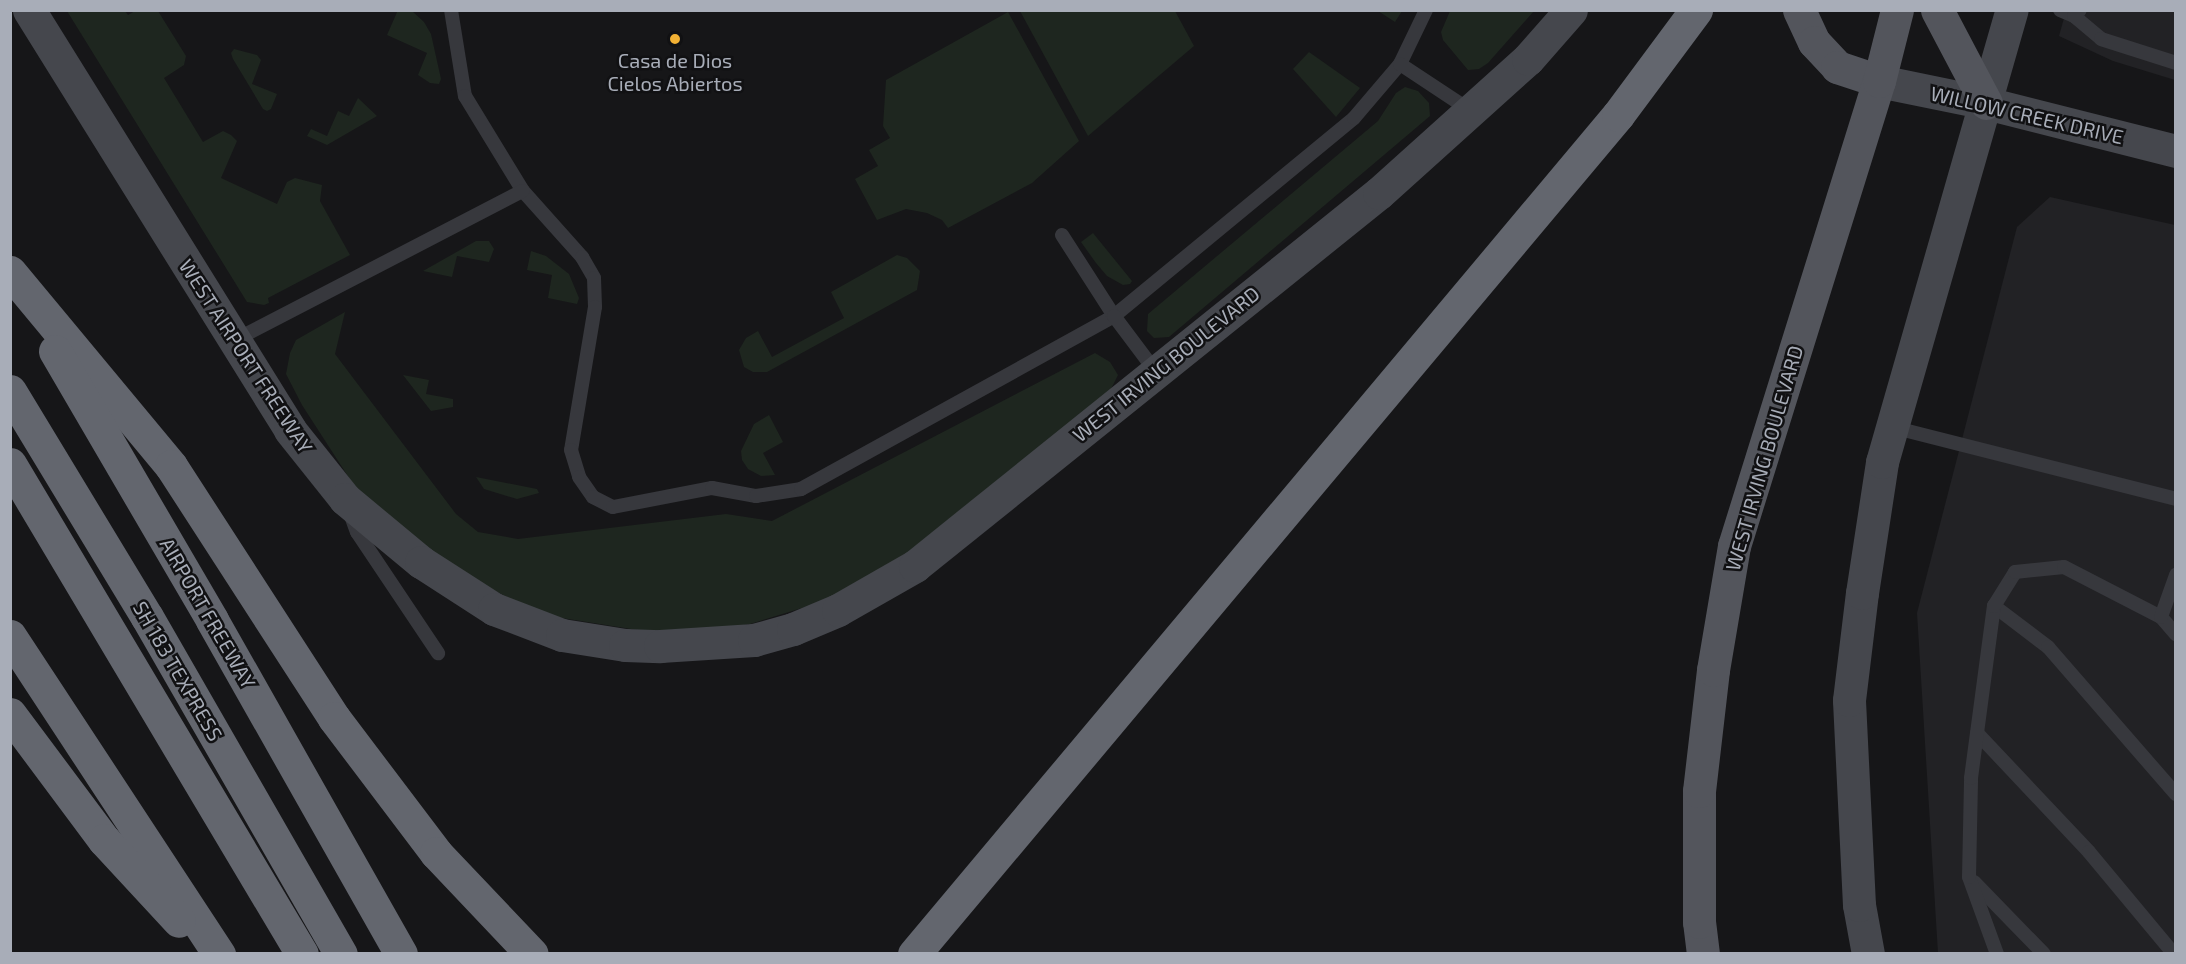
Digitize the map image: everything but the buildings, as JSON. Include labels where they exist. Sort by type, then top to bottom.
[{"type":"highway","points":[[914,954],[1604,132],[1696,10]]},
{"type":"highway","points":[[10,274],[171,466],[334,718],[436,853],[532,954]]},
{"type":"highway","name":"AIRPORT FREEWAY","points":[[10,274],[212,620],[401,954]]},
{"type":"highway","name":"SH 183 TEXPRESS","points":[[10,391],[147,617],[341,954]]},
{"type":"highway","name":"SH 183 TEXPRESS","points":[[10,464],[302,954]]},
{"type":"highway","points":[[10,636],[219,954]]},
{"type":"highway","points":[[10,714],[104,840],[209,954]]},
{"type":"main road","points":[[1798,10],[1814,42],[1837,67],[1879,81]]},
{"type":"main road","name":"WEST IRVING BOULEVARD","points":[[1704,954],[1699,922],[1699,790],[1713,669],[1734,546],[1879,81],[1897,10]]},
{"type":"main road","points":[[1937,10],[1986,103]]},
{"type":"street","name":"WEST AIRPORT FREEWAY","points":[[29,10],[290,430],[345,499],[421,562],[494,609],[529,624],[562,636],[625,645],[715,644]]},
{"type":"street","name":"WEST IRVING BOULEVARD","points":[[715,644],[754,640],[793,629],[838,610],[915,566],[1157,374],[1379,193],[1528,59],[1571,10]]},
{"type":"street","points":[[1869,954],[1858,893],[1849,700],[1879,484],[1892,427],[2012,10]]},
{"type":"street","name":"WILLOW CREEK DRIVE","points":[[1879,81],[1986,103],[2175,151]]},
{"type":"lane","points":[[451,10],[465,96],[523,191],[582,257],[594,278],[595,307],[571,450],[584,484],[594,497],[613,507],[712,488],[756,496],[801,489],[1114,316],[1354,118],[1400,64],[1426,10]]},
{"type":"lane","points":[[2060,10],[2077,13],[2101,39],[2175,63]]},
{"type":"lane","points":[[1400,64],[1472,111]]},
{"type":"lane","points":[[233,341],[523,191]]},
{"type":"lane","points":[[1062,235],[1114,316],[1157,374]]},
{"type":"lane","points":[[1892,427],[2175,499]]},
{"type":"lane","points":[[345,499],[357,532],[438,653]]},
{"type":"lane","points":[[1997,954],[1969,877],[1971,778],[1994,606],[2015,572],[2064,567],[2161,617],[2175,634]]},
{"type":"lane","points":[[2161,617],[2175,575]]},
{"type":"lane","points":[[1994,606],[2048,647],[2175,794]]},
{"type":"lane","points":[[1977,733],[2090,852],[2174,954]]},
{"type":"lane","points":[[1969,877],[2044,954]]},
{"type":"shaded area","points":[[398,10],[412,11],[424,22],[431,34],[441,79],[439,84],[430,83],[418,75],[427,53],[387,35]]},
{"type":"shaded area","points":[[1402,10],[1395,22],[1378,11]]},
{"type":"shaded area","points":[[1450,10],[1534,11],[1488,63],[1479,69],[1468,70],[1443,40],[1441,32]]},
{"type":"shaded area","points":[[67,11],[125,11],[128,15],[135,11],[158,11],[186,56],[184,65],[164,78],[203,142],[223,131],[237,141],[221,178],[277,204],[287,182],[295,178],[322,185],[320,201],[350,255],[268,298],[269,303],[264,305],[247,302]]},
{"type":"shaded area","points":[[1020,11],[1175,11],[1194,46],[1088,136]]},
{"type":"shaded area","points":[[2066,11],[2175,11],[2175,80],[2113,61],[2059,36]]},
{"type":"shaded area","points":[[1008,12],[1079,141],[1032,183],[948,228],[942,220],[927,213],[906,209],[877,220],[855,179],[878,166],[869,150],[890,138],[883,126],[886,80]]},
{"type":"shaded area","points":[[234,49],[257,55],[261,60],[252,84],[277,94],[271,109],[267,111],[263,109],[233,59],[231,53]]},
{"type":"shaded area","points":[[1309,52],[1360,88],[1336,117],[1293,69]]},
{"type":"shaded area","points":[[1405,87],[1418,91],[1429,103],[1430,116],[1169,337],[1154,338],[1147,331],[1148,314],[1378,121],[1396,93]]},
{"type":"shaded area","points":[[358,98],[377,116],[327,145],[307,136],[311,129],[327,136],[338,111],[349,116]]},
{"type":"shaded area","points":[[2050,197],[2175,225],[2175,953],[1938,953],[1917,613],[2017,227]]},
{"type":"shaded area","points":[[1093,233],[1132,281],[1130,284],[1123,285],[1107,276],[1096,263],[1081,242]]},
{"type":"shaded area","points":[[476,241],[489,241],[494,249],[489,262],[457,256],[452,277],[423,271]]},
{"type":"shaded area","points":[[531,251],[546,256],[569,274],[579,298],[577,304],[548,298],[552,275],[527,270]]},
{"type":"shaded area","points":[[897,255],[907,258],[920,271],[917,290],[767,372],[753,372],[744,367],[739,350],[746,338],[758,331],[772,357],[844,318],[831,292]]},
{"type":"shaded area","points":[[345,312],[335,354],[456,514],[478,532],[518,539],[726,514],[772,521],[1095,353],[1110,362],[1118,375],[1110,391],[911,557],[838,597],[750,624],[675,636],[543,615],[461,574],[399,529],[353,484],[302,405],[286,374],[290,353],[296,340]]},
{"type":"shaded area","points":[[403,375],[429,380],[426,394],[453,399],[453,407],[431,411]]},
{"type":"shaded area","points":[[769,415],[783,442],[763,453],[775,475],[761,476],[748,469],[742,460],[741,451],[754,424]]},
{"type":"shaded area","points":[[476,477],[537,489],[539,493],[517,499],[484,489]]},
{"type":"place","name":"Casa de Dios Cielos Abiertos","points":[[675,39]]}]
